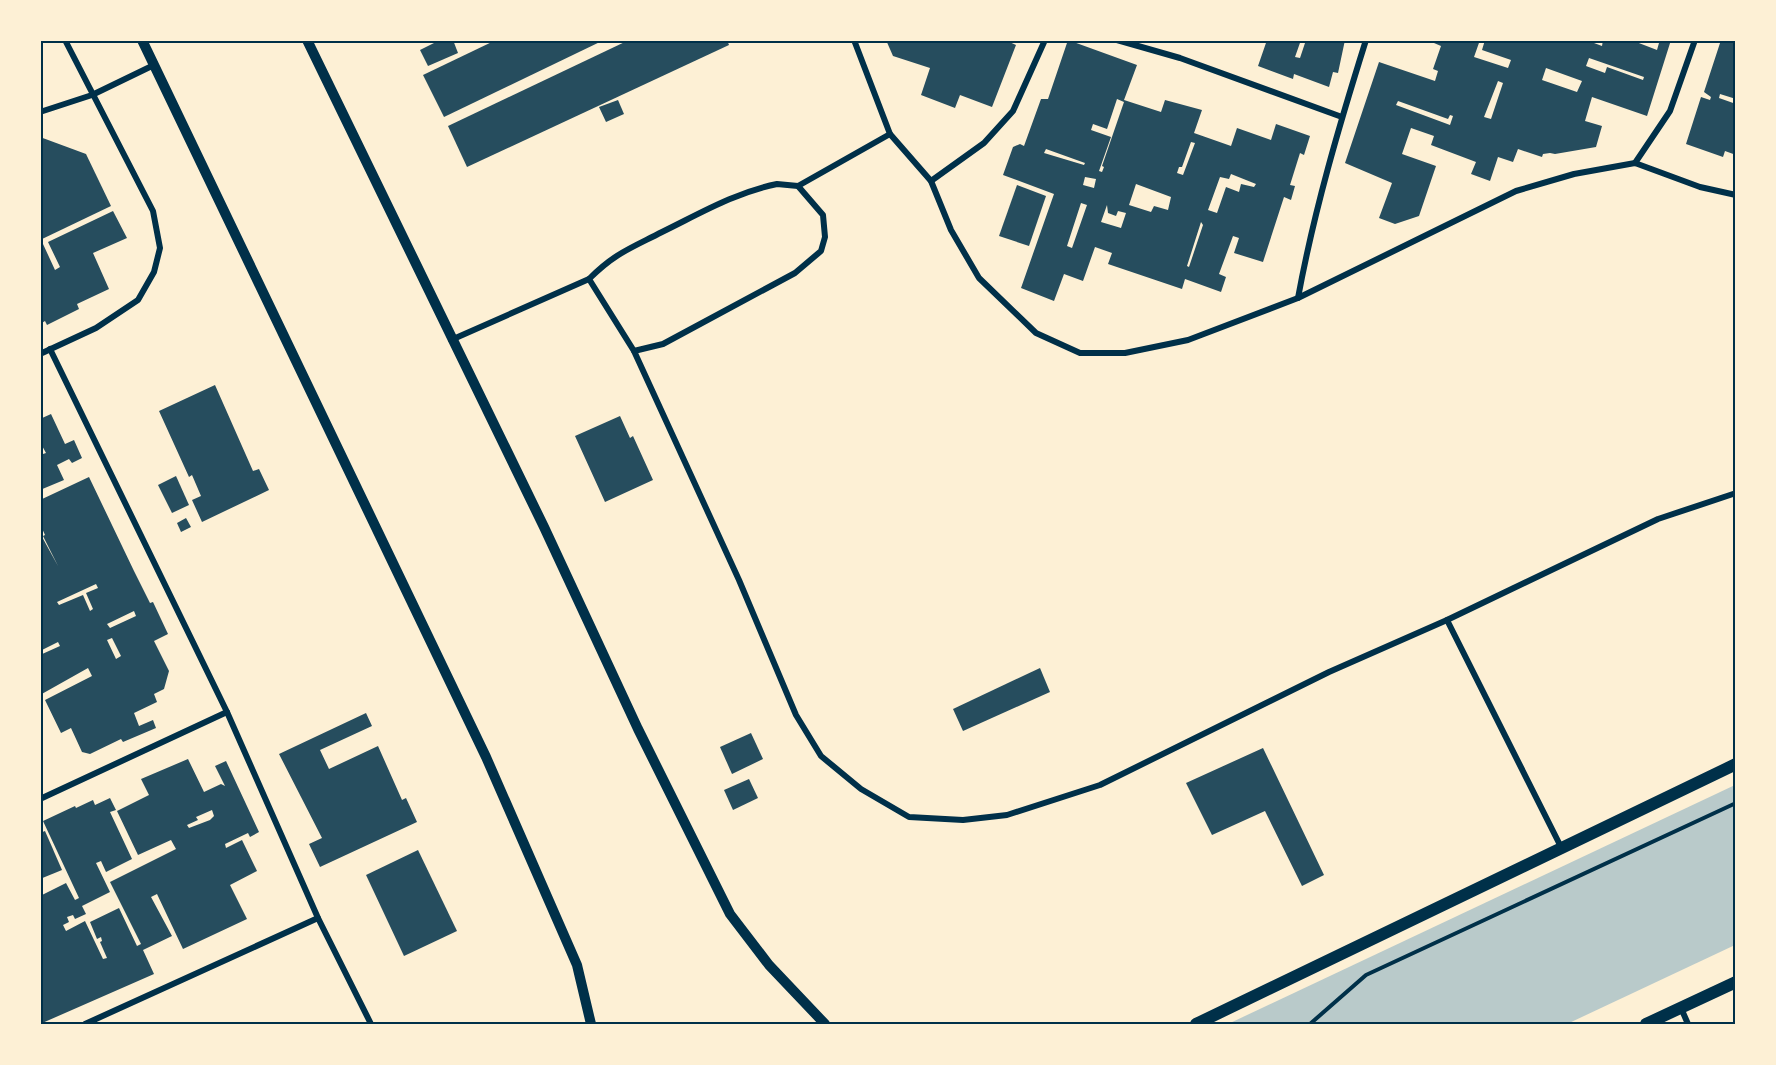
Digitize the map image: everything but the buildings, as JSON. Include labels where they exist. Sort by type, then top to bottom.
[{"type":"main road","points":[[1196,1024],[1736,764]]},
{"type":"main road","points":[[1646,1024],[1736,982]]},
{"type":"street","points":[[40,354],[96,328],[138,300],[154,272],[160,248],[153,211],[65,40]]},
{"type":"street","points":[[142,40],[510,810],[577,965],[591,1024]]},
{"type":"street","points":[[307,40],[543,527],[638,729],[730,914],[769,965],[825,1024]]},
{"type":"street","points":[[854,40],[890,134],[931,181],[951,230],[979,278],[1036,333],[1080,352],[1125,352],[1188,340],[1298,298],[1516,191],[1574,174],[1635,163],[1700,187],[1736,195]]},
{"type":"street","points":[[931,181],[984,143],[1013,111],[1045,40]]},
{"type":"street","points":[[1117,40],[1180,58],[1342,117]]},
{"type":"street","points":[[1298,298],[1309,238],[1366,40]]},
{"type":"street","points":[[1635,163],[1670,111],[1695,40]]},
{"type":"street","points":[[40,112],[92,95],[154,65]]},
{"type":"street","points":[[451,340],[589,279],[610,257],[714,204],[746,190],[777,184],[798,186],[890,134]]},
{"type":"street","points":[[634,351],[663,345],[795,273],[821,251],[825,237],[823,214],[798,186]]},
{"type":"street","points":[[589,279],[634,351],[739,580],[796,715],[821,756],[861,789],[909,817],[963,820],[1007,815],[1100,784],[1329,672],[1447,620],[1658,519],[1736,493]]},
{"type":"street","points":[[50,349],[227,712],[318,918],[371,1024]]},
{"type":"street","points":[[1447,620],[1562,847]]},
{"type":"street","points":[[40,799],[227,712]]},
{"type":"street","points":[[85,1024],[318,918]]},
{"type":"street","points":[[1682,1008],[1688,1024]]},
{"type":"path","points":[[1310,1024],[1366,975],[1736,803]]},
{"type":"shaded area","points":[[1735,785],[1735,945],[1567,1024],[1228,1024]]}]
